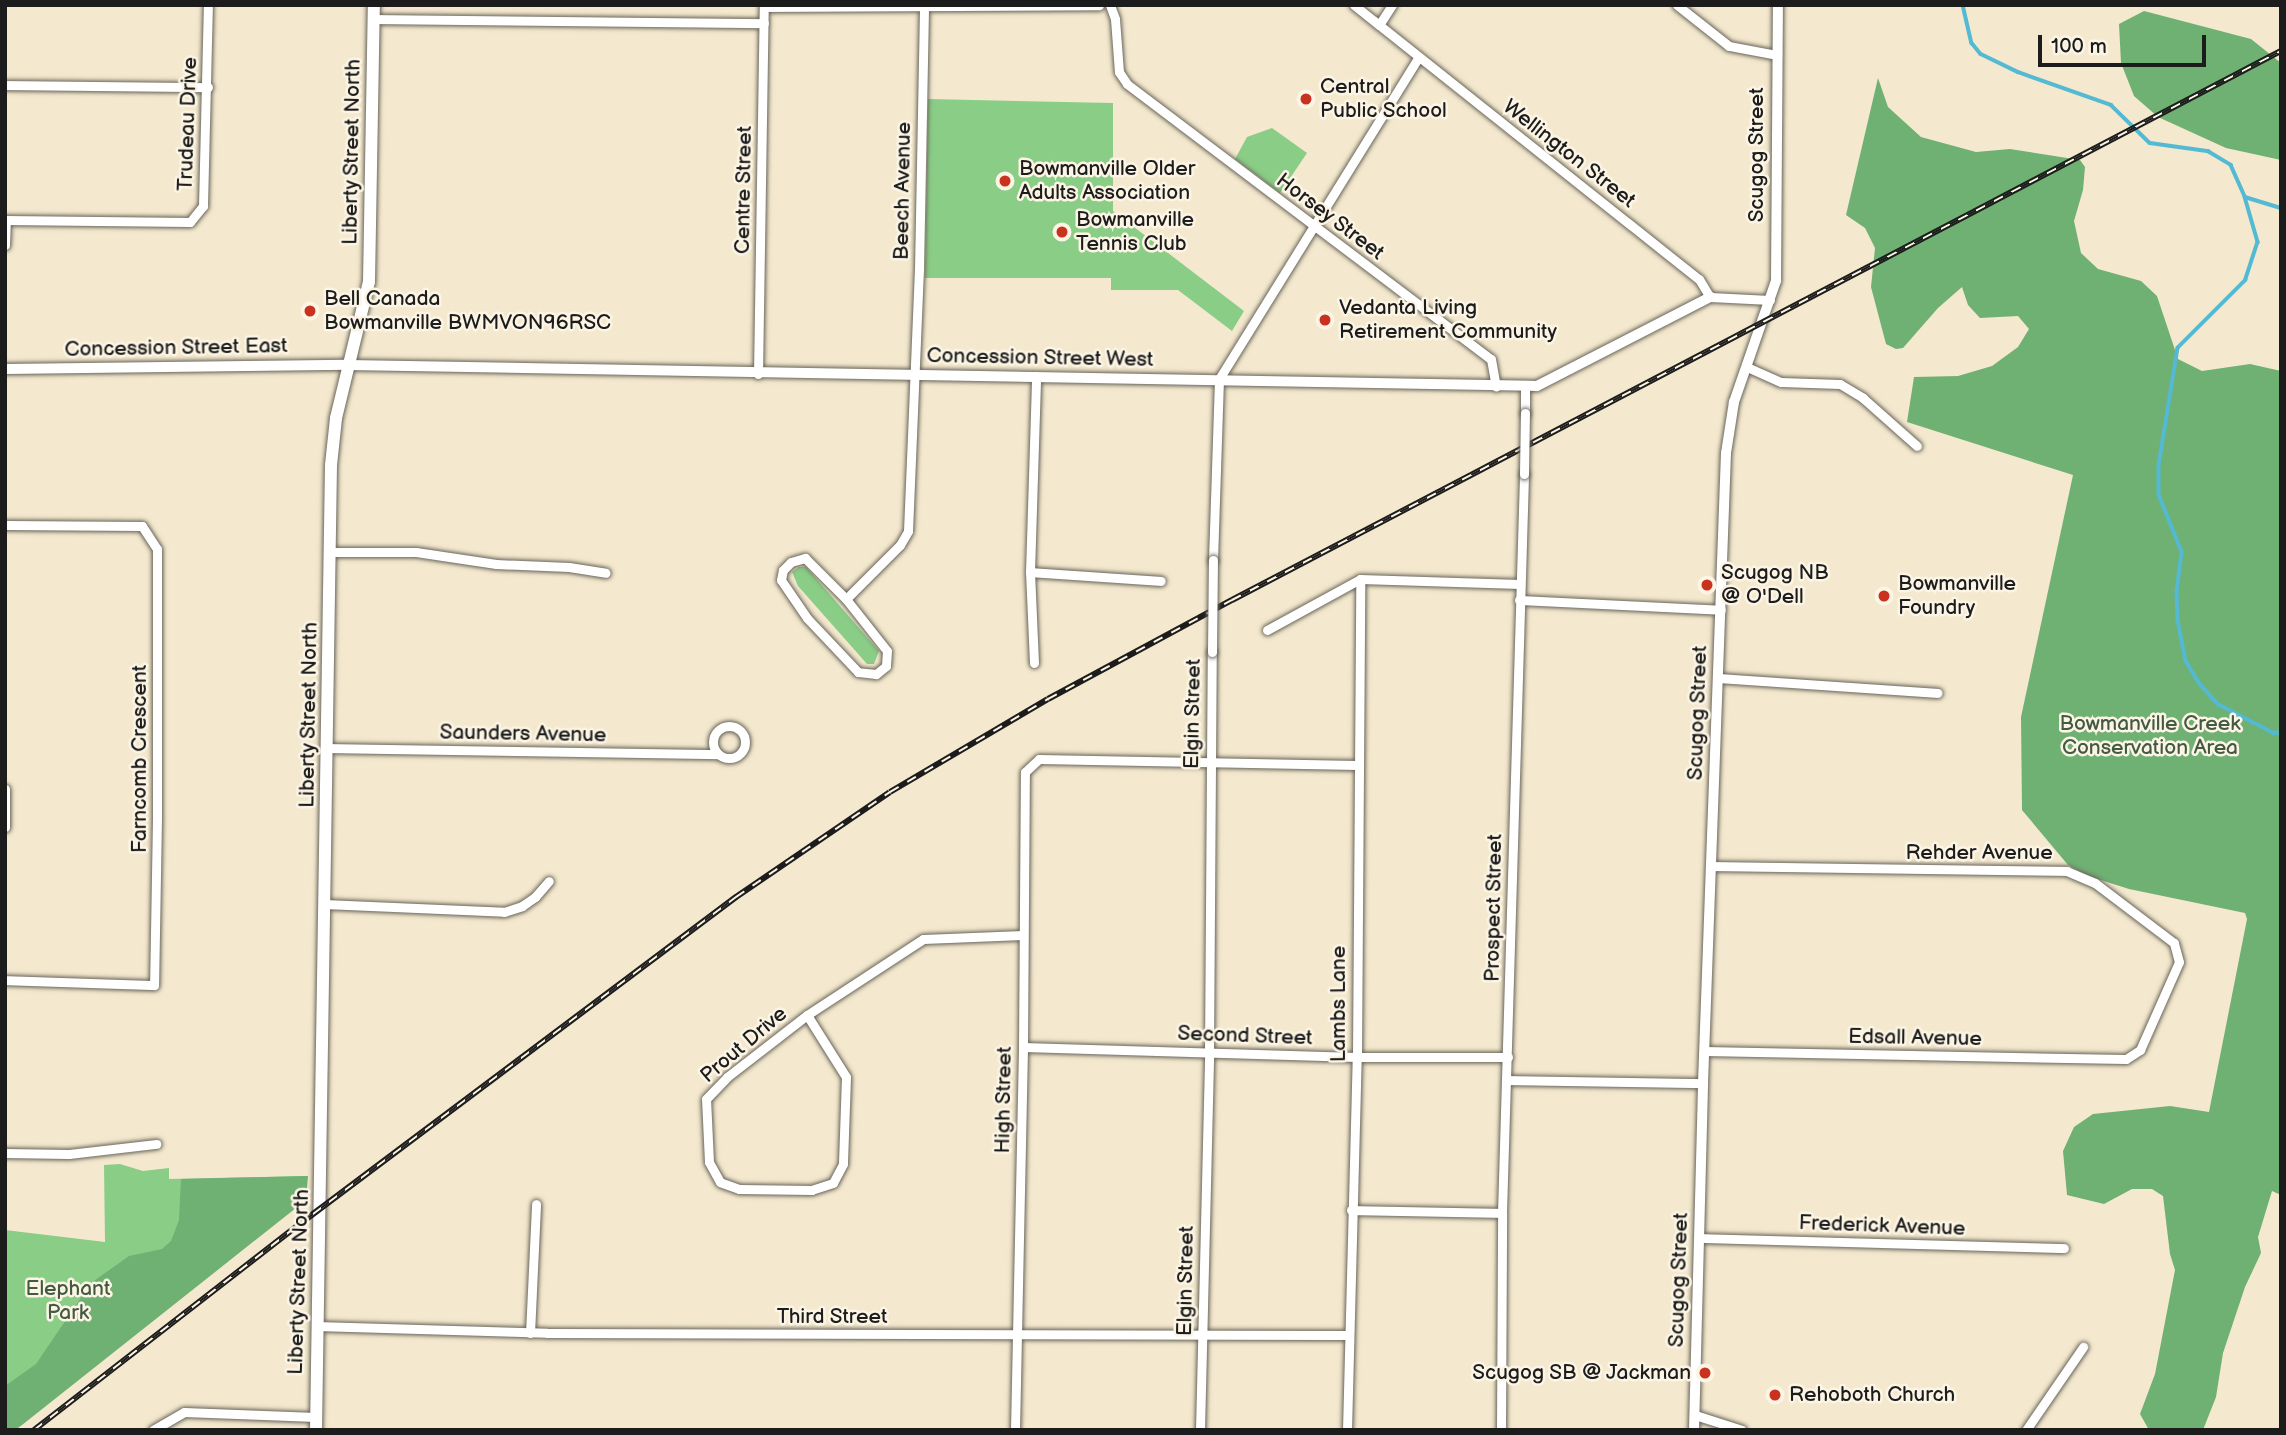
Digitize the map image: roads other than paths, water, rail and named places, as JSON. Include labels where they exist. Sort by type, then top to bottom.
[{"type":"main road","name":"Liberty Street North","points":[[316,1423],[331,465],[336,418],[369,282],[374,5]]},
{"type":"street","name":"Trudeau Drive","points":[[6,220],[190,222],[203,206],[208,5]]},
{"type":"street","points":[[764,6],[1099,5]]},
{"type":"street","name":"Horsey Street","points":[[1110,5],[1115,19],[1119,72],[1127,84],[1491,359],[1496,387]]},
{"type":"street","name":"Wellington Street","points":[[1354,5],[1699,279],[1710,297]]},
{"type":"street","points":[[1379,25],[1392,5]]},
{"type":"street","points":[[1677,5],[1730,46],[1777,55]]},
{"type":"street","name":"Scugog Street","points":[[1694,1430],[1704,1051],[1713,866],[1726,453],[1734,402],[1776,281],[1778,5]]},
{"type":"street","name":"Centre Street","points":[[758,374],[764,6]]},
{"type":"street","name":"Beech Avenue","points":[[846,599],[900,545],[908,531],[915,376],[924,6]]},
{"type":"street","points":[[374,19],[764,23]]},
{"type":"street","points":[[1219,379],[1419,57]]},
{"type":"street","points":[[5,85],[208,87]]},
{"type":"street","points":[[5,245],[6,220]]},
{"type":"street","points":[[1710,297],[1770,300]]},
{"type":"street","name":"Concession Street West","points":[[348,365],[758,374],[1219,379],[1525,387],[1537,386],[1710,297]]},
{"type":"street","name":"Concession Street East","points":[[5,369],[348,365]]},
{"type":"street","points":[[1748,368],[1782,382],[1840,384],[1863,398],[1917,446]]},
{"type":"street","points":[[1034,663],[1030,572],[1036,376]]},
{"type":"street","name":"Elgin Street","points":[[1200,1430],[1209,1052],[1209,762],[1219,379]]},
{"type":"street","name":"Prospect Street","points":[[1501,1430],[1502,1213],[1525,387]]},
{"type":"street","points":[[5,524],[5,536]]},
{"type":"street","name":"Farncomb Crescent","points":[[5,524],[142,526],[157,549],[154,985],[5,980]]},
{"type":"street","points":[[330,552],[416,552],[496,565],[569,567],[606,573]]},
{"type":"street","points":[[805,558],[846,599],[887,651],[886,666],[876,674],[859,671],[807,618],[781,580],[783,570],[791,562],[805,558]]},
{"type":"street","points":[[1030,572],[1161,581]]},
{"type":"street","points":[[1266,630],[1360,579],[1520,584]]},
{"type":"street","name":"Lambs Lane","points":[[1347,1430],[1357,1057],[1360,579]]},
{"type":"street","points":[[1519,600],[1721,610]]},
{"type":"street","points":[[1719,678],[1937,693]]},
{"type":"street","name":"Saunders Avenue","points":[[328,748],[718,754]]},
{"type":"street","name":"High Street","points":[[1015,1430],[1023,1047],[1025,772],[1039,759],[1209,762]]},
{"type":"street","points":[[1209,762],[1357,765]]},
{"type":"street","points":[[5,789],[5,825]]},
{"type":"street","name":"Rehder Avenue","points":[[1713,866],[2067,871],[2095,883],[2174,943],[2179,962],[2140,1051],[2126,1059]]},
{"type":"street","points":[[324,904],[504,912],[522,906],[549,881]]},
{"type":"street","name":"Prout Drive","points":[[807,1015],[846,1077],[843,1164],[832,1183],[812,1189],[739,1189],[720,1182],[709,1162],[706,1099],[727,1077],[807,1015],[923,939],[1023,935]]},
{"type":"street","name":"Second Street","points":[[1023,1047],[1357,1057],[1508,1057]]},
{"type":"street","name":"Edsall Avenue","points":[[1704,1051],[2126,1059]]},
{"type":"street","points":[[1507,1080],[1703,1083]]},
{"type":"street","points":[[5,1153],[69,1154],[156,1144]]},
{"type":"street","points":[[530,1333],[536,1204]]},
{"type":"street","points":[[1351,1210],[1502,1213]]},
{"type":"street","name":"Frederick Avenue","points":[[1700,1238],[2064,1248]]},
{"type":"street","name":"Third Street","points":[[316,1326],[530,1333],[1349,1335]]},
{"type":"street","points":[[2026,1430],[2083,1347]]},
{"type":"street","points":[[153,1430],[184,1412],[316,1423]]},
{"type":"street","points":[[1695,1415],[1742,1430]]},
{"type":"waterway","points":[[1963,5],[1972,43],[1981,54],[2018,72],[2111,105],[2150,143],[2208,151],[2231,165],[2245,197],[2258,242],[2246,280],[2178,348],[2159,465],[2159,495],[2182,552],[2177,592],[2178,620],[2186,661],[2200,684],[2218,704],[2274,733],[2281,732]]},
{"type":"waterway","points":[[2245,197],[2281,208]]},
{"type":"railway","points":[[34,1430],[297,1226],[736,897],[890,792],[1048,699],[1232,600],[2281,51]]},
{"type":"place","name":"Central Public School","points":[[1306,99]]},
{"type":"place","name":"Bowmanville Older Adults Association","points":[[1005,181]]},
{"type":"place","name":"Bowmanville Tennis Club","points":[[1062,232]]},
{"type":"place","name":"Bell Canada Bowmanville BWMVON96RSC","points":[[310,311]]},
{"type":"place","name":"Vedanta Living Retirement Community","points":[[1325,320]]},
{"type":"place","name":"Scugog NB @ O'Dell","points":[[1707,585]]},
{"type":"place","name":"Bowmanville Foundry","points":[[1884,596]]},
{"type":"place","name":"Scugog SB @ Jackman","points":[[1705,1373]]},
{"type":"place","name":"Rehoboth Church","points":[[1775,1395]]},
{"type":"park label","name":"Bowmanville Creek Conservation Area","points":[[2150,736]]},
{"type":"park label","name":"Elephant Park","points":[[68,1301]]}]
